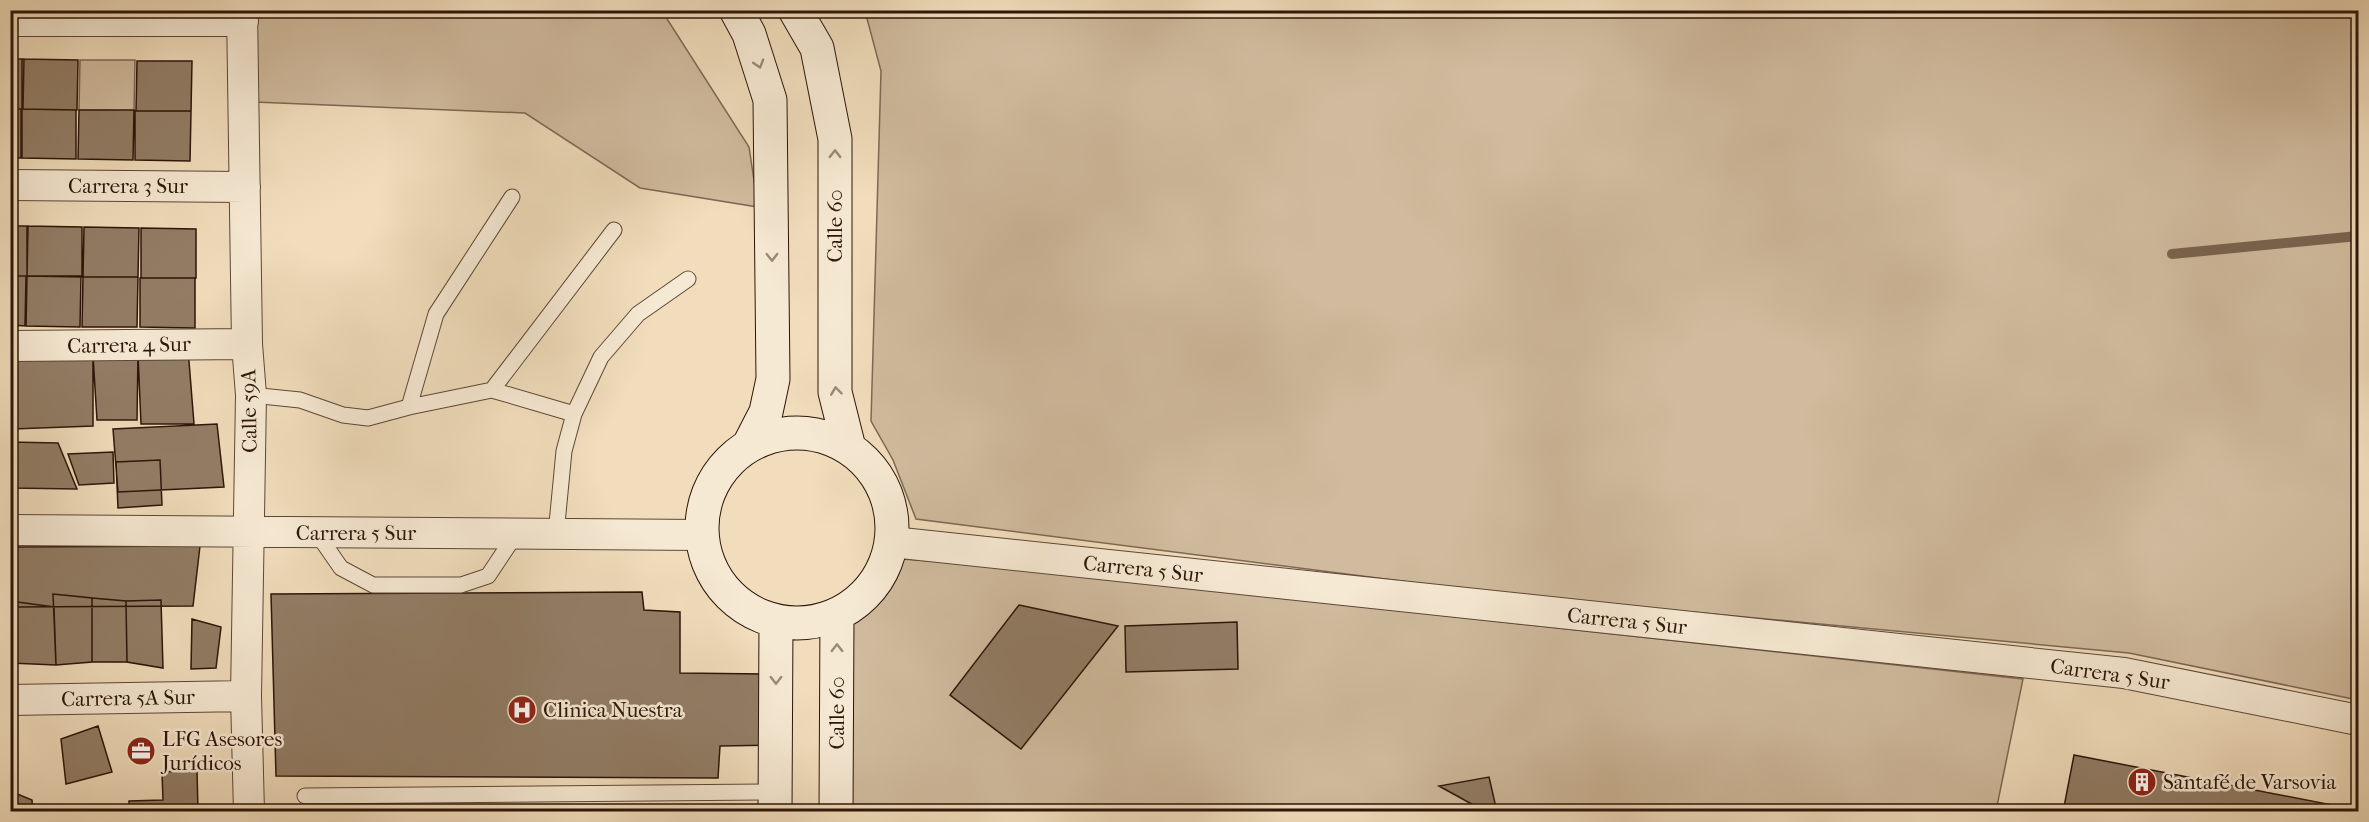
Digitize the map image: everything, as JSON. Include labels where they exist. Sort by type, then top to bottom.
[{"type":"main road","points":[[736,10],[749,34],[770,100],[773,379],[766,412],[749,445]]},
{"type":"main road","name":"Calle 60","points":[[795,10],[817,48],[836,139],[835,392],[849,448]]},
{"type":"main road","points":[[800,432],[825,436],[849,448],[867,462],[882,484],[891,511],[892,542],[882,572],[863,597],[837,615],[807,623],[776,621],[748,610],[724,591],[708,564],[701,535],[703,508],[712,483],[728,461],[749,445],[773,435],[800,432]]},
{"type":"main road","name":"Calle 60","points":[[836,812],[837,615]]},
{"type":"main road","points":[[775,802],[776,621]]},
{"type":"street","points":[[10,21],[242,16]]},
{"type":"street","name":"Calle 59A","points":[[242,16],[247,344],[251,395],[246,696],[249,812]]},
{"type":"street","name":"Carrera 3 Sur","points":[[10,185],[245,187]]},
{"type":"street","name":"Carrera 4 Sur","points":[[10,346],[247,344]]},
{"type":"street","name":"Carrera 5 Sur","points":[[10,530],[701,535]]},
{"type":"street","name":"Carrera 5 Sur","points":[[892,542],[2124,673],[2358,720]]},
{"type":"street","name":"Carrera 5A Sur","points":[[10,699],[246,696]]},
{"type":"lane","points":[[409,407],[436,314],[512,197]]},
{"type":"lane","points":[[492,390],[614,230]]},
{"type":"lane","points":[[556,534],[564,451],[574,414],[601,357],[638,314],[688,279]]},
{"type":"lane","points":[[251,395],[300,400],[343,415],[368,418],[492,390],[574,414]]},
{"type":"lane","points":[[316,532],[340,568],[373,585],[461,585],[488,576],[516,534]]},
{"type":"lane","points":[[305,796],[775,802]]},
{"type":"shaded area","points":[[255,11],[662,11],[749,147],[758,207],[640,188],[525,113],[251,102]]},
{"type":"shaded area","points":[[865,11],[2358,11],[2358,700],[2129,653],[1511,595],[916,519],[893,460],[871,421],[881,71]]},
{"type":"shaded area","points":[[80,60],[135,60],[134,111],[79,110]]},
{"type":"shaded area","points":[[901,559],[976,564],[2023,679],[1996,811],[850,812],[850,623],[880,597]]},
{"type":"building","points":[[10,59],[24,59],[23,109],[10,109]]},
{"type":"building","points":[[22,59],[78,60],[77,110],[22,109]]},
{"type":"building","points":[[137,61],[192,61],[191,111],[136,111]]},
{"type":"building","points":[[10,109],[22,109],[22,158],[10,158]]},
{"type":"building","points":[[21,109],[76,110],[76,159],[21,158]]},
{"type":"building","points":[[79,110],[134,110],[133,160],[78,159]]},
{"type":"building","points":[[135,111],[191,111],[190,161],[135,160]]},
{"type":"building","points":[[10,226],[28,226],[27,276],[10,276]]},
{"type":"building","points":[[27,226],[82,227],[82,277],[27,276]]},
{"type":"building","points":[[84,227],[139,228],[138,277],[83,277]]},
{"type":"building","points":[[141,228],[196,229],[196,278],[141,278]]},
{"type":"building","points":[[10,276],[27,276],[26,326],[10,325]]},
{"type":"building","points":[[26,276],[81,276],[80,327],[25,326]]},
{"type":"building","points":[[83,277],[138,277],[137,327],[82,327]]},
{"type":"building","points":[[140,278],[195,278],[195,328],[140,327]]},
{"type":"building","points":[[188,349],[194,424],[141,424],[138,355]]},
{"type":"building","points":[[138,355],[137,420],[97,420],[93,356]]},
{"type":"building","points":[[93,356],[93,426],[13,429],[10,361]]},
{"type":"building","points":[[217,424],[224,487],[118,492],[113,429]]},
{"type":"building","points":[[10,442],[58,443],[77,489],[10,488]]},
{"type":"building","points":[[113,452],[114,483],[79,485],[68,454]]},
{"type":"building","points":[[160,460],[162,505],[118,508],[116,462]]},
{"type":"building","points":[[200,546],[193,606],[10,607],[10,547]]},
{"type":"building","name":"Clinica Nuestra","points":[[642,592],[644,610],[680,612],[680,673],[770,674],[771,745],[720,746],[718,778],[276,776],[271,594]]},
{"type":"building","points":[[53,594],[92,598],[92,662],[56,665]]},
{"type":"building","points":[[92,598],[126,601],[127,662],[92,662]]},
{"type":"building","points":[[161,600],[163,668],[127,662],[126,601]]},
{"type":"building","points":[[10,601],[54,607],[56,665],[10,663]]},
{"type":"building","points":[[1019,605],[1118,626],[1021,749],[950,695]]},
{"type":"building","points":[[192,619],[221,627],[216,668],[191,669]]},
{"type":"building","points":[[1237,622],[1238,669],[1126,672],[1125,626]]},
{"type":"building","points":[[98,726],[112,772],[66,784],[61,739]]},
{"type":"building","name":"Santafé de Varsovia","points":[[2074,755],[2358,810],[2358,812],[2063,812]]},
{"type":"building","points":[[197,770],[198,812],[129,812],[129,801],[163,800],[162,772]]},
{"type":"building","points":[[1489,777],[1497,812],[1486,812],[1439,786]]},
{"type":"building","points":[[10,791],[32,800],[33,812],[10,812]]},
{"type":"waterway","points":[[2172,254],[2358,236]]},
{"type":"place","name":"Clinica Nuestra","points":[[522,710]]},
{"type":"place","name":"LFG Asesores Jurídicos","points":[[141,751]]},
{"type":"place","name":"Santafé de Varsovia","points":[[2142,782]]}]
